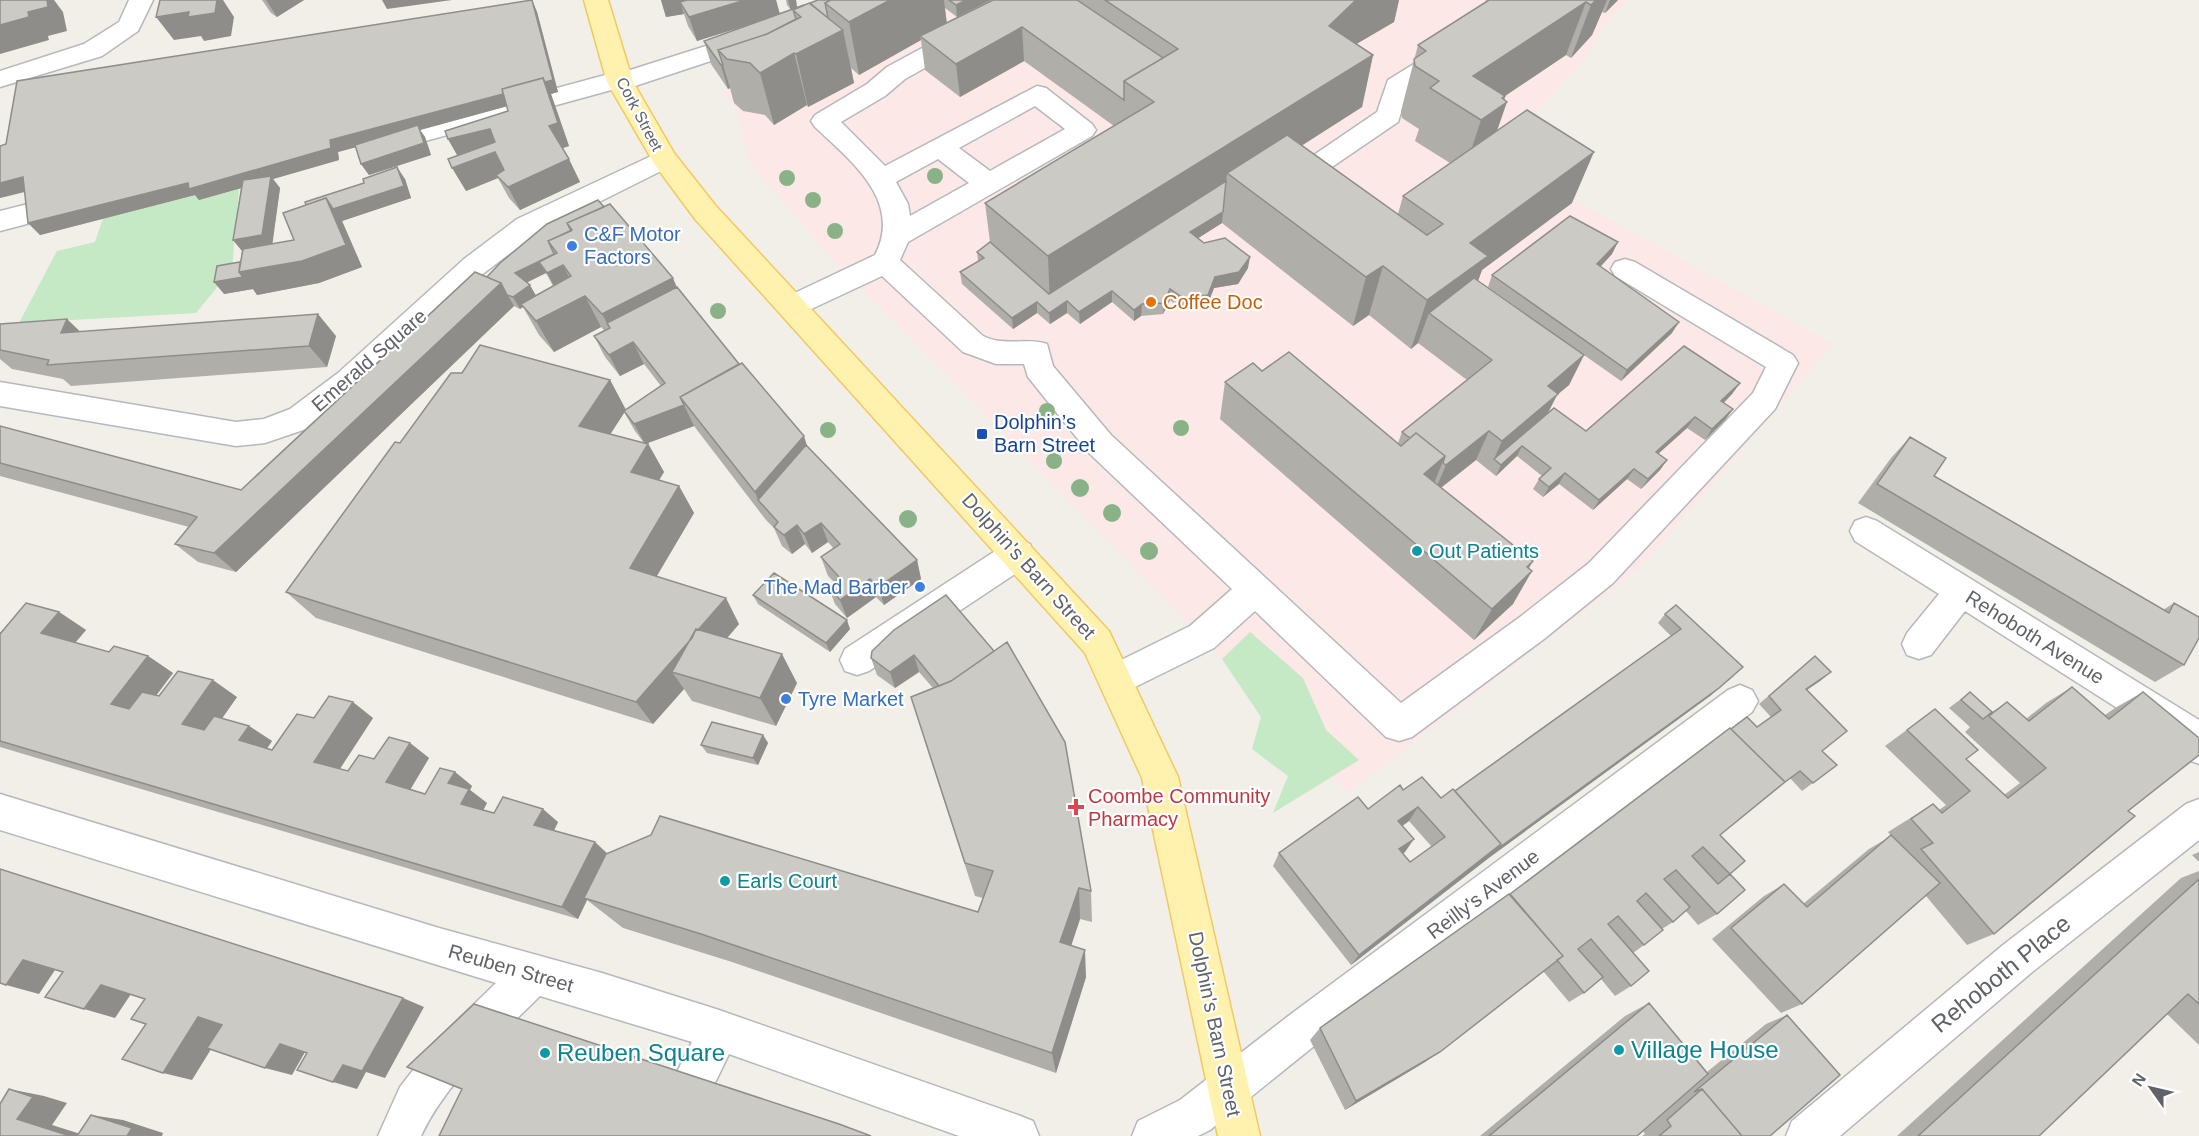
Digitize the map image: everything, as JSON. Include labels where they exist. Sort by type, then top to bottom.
[{"type":"main road","name":"Cork Street","points":[[596,0],[620,80],[664,159]]},
{"type":"main road","name":"Dolphin's Barn Street","points":[[664,159],[705,212],[1098,642],[1160,777],[1239,1136]]},
{"type":"street","points":[[0,79],[76,56],[112,38],[129,26],[141,0]]},
{"type":"street","points":[[1029,0],[896,73],[876,90],[824,121],[882,178],[896,211],[891,249],[973,344],[986,352],[1000,354],[1037,352],[1039,369],[1100,444],[1399,725],[1532,628],[1601,573],[1764,401],[1783,363],[1625,269]]},
{"type":"street","points":[[366,149],[620,80],[771,32]]},
{"type":"street","points":[[1317,165],[1389,116],[1397,86],[1458,47]]},
{"type":"street","points":[[792,307],[891,249],[989,184],[1083,130],[1037,94],[882,178]]},
{"type":"street","points":[[940,147],[989,184]]},
{"type":"street","name":"Emerald Square","points":[[0,394],[236,434],[265,431],[301,418],[349,381],[474,266],[527,226],[664,159]]},
{"type":"street","points":[[0,221],[28,214]]},
{"type":"street","name":"Rehoboth Avenue","points":[[1866,531],[2193,736],[2199,747]]},
{"type":"street","points":[[857,660],[1018,554]]},
{"type":"street","points":[[1115,680],[1202,637],[1256,589]]},
{"type":"street","points":[[1919,644],[1961,591]]},
{"type":"street","name":"Reilly's Avenue","points":[[1228,1090],[1305,1028],[1740,701]]},
{"type":"street","name":"Reuben Street","points":[[0,812],[440,948],[719,1030],[1018,1136]]},
{"type":"street","name":"Rehoboth Place","points":[[1807,1136],[2017,959],[2199,817]]},
{"type":"street","points":[[399,1136],[415,1102],[449,1058],[534,974]]},
{"type":"street","points":[[693,1082],[719,1030]]},
{"type":"street","points":[[1154,1136],[1195,1114],[1228,1090]]},
{"type":"shaded area","points":[[930,0],[1628,0],[1605,24],[1586,57],[1500,152],[1546,184],[1833,344],[1640,568],[1348,793],[1202,637],[829,255],[750,164],[734,103],[721,92],[857,41]]},
{"type":"green space","points":[[239,189],[232,269],[196,313],[19,323],[57,251],[95,242],[103,218],[197,194],[200,200]]},
{"type":"green space","points":[[1250,632],[1303,678],[1326,730],[1359,760],[1273,813],[1288,776],[1252,749],[1261,717],[1222,659]]},
{"type":"building","points":[[0,0],[47,0],[48,7],[28,12],[29,17],[0,25]]},
{"type":"building","points":[[160,0],[217,0],[215,13],[188,17],[189,12],[156,17]]},
{"type":"building","points":[[532,0],[553,80],[545,82],[543,78],[502,89],[503,94],[330,140],[331,148],[189,189],[188,183],[28,223],[23,177],[0,183],[0,146],[6,144],[17,81]]},
{"type":"building","points":[[745,0],[689,17],[680,2]]},
{"type":"building","points":[[818,0],[831,0],[825,3],[828,18],[810,3]]},
{"type":"building","points":[[831,0],[890,0],[849,22],[825,3]]},
{"type":"building","points":[[949,0],[966,0],[956,5]]},
{"type":"building","points":[[993,0],[1077,0],[1163,58],[1124,81],[1124,100],[1022,27],[956,64],[920,36]]},
{"type":"building","points":[[1105,0],[1356,0],[1329,26],[1373,55],[1048,256],[985,203],[1154,102],[1124,81],[1178,49]]},
{"type":"building","points":[[1489,0],[1596,0],[1591,5],[1586,2],[1473,76],[1505,96],[1502,98],[1507,102],[1481,120],[1430,88],[1439,81],[1415,66],[1414,59],[1426,51],[1418,45]]},
{"type":"building","points":[[809,3],[843,30],[794,53],[760,73],[750,63],[727,59],[718,50],[767,34],[801,17],[793,10]]},
{"type":"building","points":[[804,5],[793,10],[796,19],[767,34],[718,50],[723,65],[704,41]]},
{"type":"building","points":[[543,78],[558,123],[549,126],[569,159],[508,187],[496,175],[504,170],[495,152],[452,168],[448,159],[495,142],[490,129],[448,139],[445,131],[508,111],[502,89]]},
{"type":"building","points":[[1527,110],[1594,152],[1470,243],[1488,256],[1427,300],[1383,266],[1366,277],[1227,173],[1287,135],[1427,235],[1443,224],[1403,196]]},
{"type":"building","points":[[418,125],[424,143],[361,164],[355,145]]},
{"type":"building","points":[[397,167],[404,186],[333,209],[326,198],[306,205],[305,202],[364,183],[363,179]]},
{"type":"building","points":[[271,176],[262,235],[233,240],[243,180]]},
{"type":"building","points":[[1226,181],[1223,212],[1190,232],[1204,243],[1225,238],[1250,257],[1239,272],[1215,277],[1208,295],[1183,298],[1170,289],[1164,303],[1142,304],[1134,310],[1112,291],[1079,312],[1067,301],[1049,313],[1037,302],[1012,318],[960,272],[984,258],[977,252],[990,242],[1049,294]]},
{"type":"building","points":[[326,198],[346,245],[302,261],[239,272],[243,249],[294,240],[283,213]]},
{"type":"building","points":[[598,200],[604,207],[567,223],[571,231],[548,241],[554,254],[515,273],[530,285],[513,297],[507,295],[501,283],[487,277],[500,263],[547,224]]},
{"type":"building","points":[[610,204],[673,278],[602,314],[585,296],[536,321],[521,304],[571,276],[563,265],[547,273],[539,262],[557,253],[548,241],[572,230],[567,223]]},
{"type":"building","points":[[1570,216],[1618,242],[1597,264],[1679,322],[1627,370],[1492,275]]},
{"type":"building","points":[[240,262],[239,272],[243,277],[214,282],[217,266]]},
{"type":"building","points":[[475,272],[501,283],[214,553],[175,544],[197,517],[0,463],[0,426],[241,490]]},
{"type":"building","points":[[1474,278],[1584,355],[1548,386],[1558,394],[1502,441],[1489,431],[1446,465],[1443,463],[1445,456],[1416,433],[1410,438],[1402,432],[1492,360],[1429,313]]},
{"type":"building","points":[[677,287],[739,364],[680,397],[684,405],[634,424],[624,411],[665,383],[633,342],[609,355],[594,336],[610,328],[607,323]]},
{"type":"building","points":[[318,314],[309,346],[47,365],[49,360],[0,350],[0,324],[67,319],[61,333]]},
{"type":"building","points":[[480,345],[610,380],[579,426],[648,444],[631,472],[679,486],[630,568],[726,598],[698,630],[696,629],[692,638],[636,702],[286,592],[395,442],[400,443],[451,373],[462,373]]},
{"type":"building","points":[[1684,346],[1740,383],[1721,401],[1733,409],[1712,429],[1695,417],[1656,452],[1667,460],[1648,479],[1634,469],[1599,500],[1565,473],[1549,487],[1539,479],[1551,468],[1522,446],[1501,465],[1494,459],[1554,408],[1586,431]]},
{"type":"building","points":[[1289,352],[1401,446],[1416,433],[1445,456],[1424,474],[1533,561],[1527,567],[1532,571],[1492,609],[1225,382],[1253,363],[1262,371]]},
{"type":"building","points":[[742,363],[804,436],[755,492],[680,397]]},
{"type":"building","points":[[1910,437],[1946,458],[1934,476],[2169,613],[2174,603],[2199,617],[2199,638],[2184,665],[1877,484]]},
{"type":"building","points":[[806,445],[917,560],[878,587],[870,579],[840,600],[828,586],[840,578],[821,557],[840,544],[821,523],[804,534],[797,525],[784,535],[774,527],[778,522],[758,500]]},
{"type":"building","points":[[774,573],[847,620],[826,643],[753,595]]},
{"type":"building","points":[[946,595],[994,651],[951,681],[939,686],[914,655],[890,672],[871,658],[872,651],[894,630]]},
{"type":"building","points":[[26,603],[59,612],[41,633],[109,652],[114,646],[148,656],[111,704],[129,709],[142,692],[159,696],[178,671],[213,680],[182,724],[204,730],[214,716],[249,726],[239,740],[272,750],[297,714],[314,718],[329,696],[353,702],[314,762],[348,771],[359,755],[374,759],[389,737],[410,743],[386,782],[425,794],[440,768],[455,772],[448,783],[469,789],[461,804],[494,813],[503,797],[543,809],[534,825],[595,842],[562,907],[0,741],[0,634]]},
{"type":"building","points":[[1676,605],[1743,667],[1719,688],[1496,850],[1501,844],[1455,791],[1681,629],[1665,614]]},
{"type":"building","points":[[696,629],[782,654],[760,698],[672,672]]},
{"type":"building","name":"Earls Court","points":[[1007,642],[1065,742],[1091,891],[1079,888],[1060,942],[1085,950],[1052,1053],[701,934],[584,898],[606,854],[651,835],[660,816],[978,912],[993,871],[965,863],[911,697],[951,681]]},
{"type":"building","points":[[1815,656],[1831,672],[1806,689],[1847,731],[1822,751],[1837,765],[1813,783],[1800,771],[1785,782],[1731,729],[1747,717],[1757,727],[1781,710],[1769,696]]},
{"type":"building","points":[[2072,687],[2109,719],[2143,692],[2199,738],[2199,755],[2128,811],[2135,816],[1994,934],[1921,849],[1933,843],[1911,819],[1933,804],[1942,813],[1970,791],[1907,730],[1935,709],[1978,750],[1966,759],[2008,798],[2046,768],[1989,716],[2007,702],[2029,721]]},
{"type":"building","points":[[1970,692],[1992,712],[1983,719],[1961,700]]},
{"type":"building","points":[[712,722],[763,735],[753,758],[701,745]]},
{"type":"building","points":[[1730,728],[1785,782],[1720,835],[1745,861],[1730,874],[1745,890],[1717,914],[1676,870],[1664,879],[1690,907],[1673,922],[1646,893],[1637,901],[1663,930],[1644,945],[1618,916],[1608,924],[1649,971],[1631,986],[1591,939],[1578,949],[1603,977],[1584,993],[1557,960],[1563,956],[1510,894]],"holes":[[[1703,847],[1730,874],[1718,884],[1692,856]]]},
{"type":"building","points":[[1422,777],[1441,798],[1453,789],[1501,844],[1359,955],[1279,853],[1358,797],[1368,809],[1400,785],[1403,790]],"holes":[[[1418,807],[1445,837],[1410,862],[1399,849],[1414,839],[1398,821]]]},
{"type":"building","points":[[1891,835],[1940,883],[1802,1004],[1731,928],[1784,884],[1807,907]]},
{"type":"building","points":[[0,869],[403,998],[362,1071],[343,1065],[333,1082],[297,1070],[307,1053],[280,1044],[265,1068],[207,1048],[222,1025],[198,1017],[163,1073],[122,1059],[146,1024],[131,1019],[145,999],[101,985],[84,1009],[45,997],[63,972],[23,960],[6,985],[0,983]]},
{"type":"building","points":[[2199,879],[2199,1004],[2188,994],[2039,1136],[1918,1136]]},
{"type":"building","points":[[1509,894],[1563,956],[1440,1052],[1356,1101],[1320,1028]]},
{"type":"building","name":"Village House","points":[[1649,1003],[1708,1074],[1637,1136],[1489,1136]]},
{"type":"building","name":"Reuben Square","points":[[474,1004],[871,1136],[439,1136],[462,1089],[407,1067]]},
{"type":"building","points":[[1787,1015],[1840,1075],[1770,1136],[1742,1136],[1702,1089],[1694,1092]]},
{"type":"building","points":[[9,1089],[33,1097],[17,1119],[70,1136],[0,1136],[0,1104]]},
{"type":"building","points":[[1702,1089],[1742,1136],[1659,1136],[1671,1126],[1667,1120]]},
{"type":"building","points":[[91,1115],[132,1128],[127,1136],[77,1136]]},
{"type":"place","name":"C&F Motor Factors","points":[[572,246]]},
{"type":"place","name":"Coffee Doc","points":[[1151,302]]},
{"type":"place","name":"Dolphin’s Barn Street","points":[[982,434]]},
{"type":"place","name":"Out Patients","points":[[1417,551]]},
{"type":"place","name":"The Mad Barber","points":[[920,587]]},
{"type":"place","name":"Tyre Market","points":[[786,699]]},
{"type":"place","name":"Coombe Community Pharmacy","points":[[1076,807]]},
{"type":"place","name":"Earls Court","points":[[725,881]]},
{"type":"place","name":"Village House","points":[[1619,1050]]},
{"type":"place","name":"Reuben Square","points":[[545,1053]]}]
